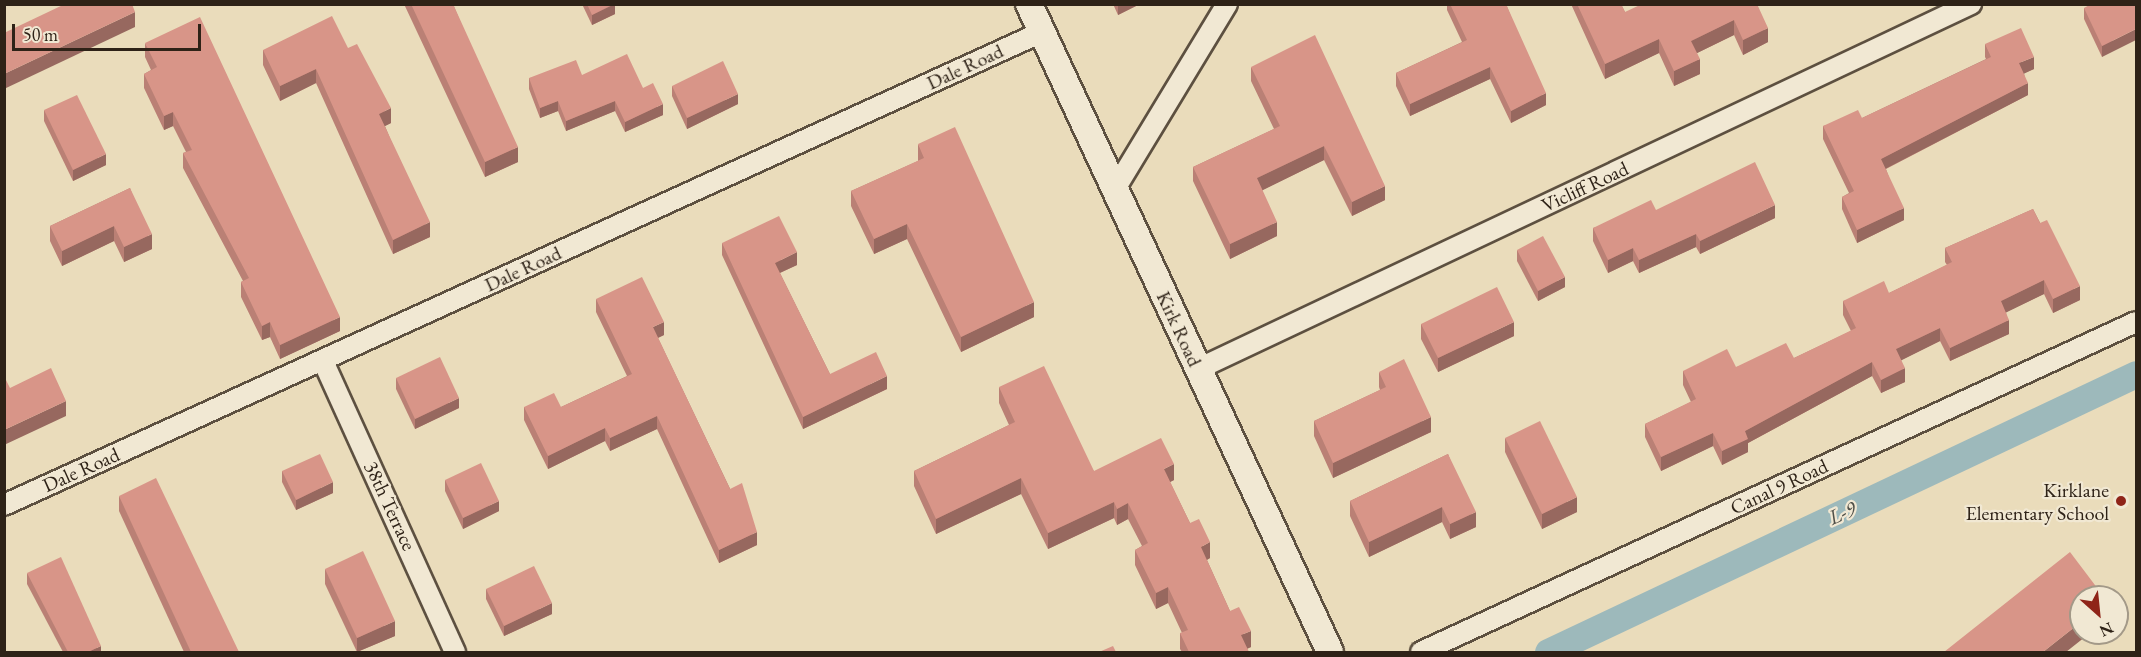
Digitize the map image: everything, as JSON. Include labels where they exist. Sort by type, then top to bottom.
[{"type":"street","name":"Kirk Road","points":[[1029,4],[1330,652]]},
{"type":"street","points":[[1114,189],[1227,4]]},
{"type":"street","name":"Vicliff Road","points":[[1198,369],[1971,4]]},
{"type":"street","name":"Dale Road","points":[[4,505],[1042,32]]},
{"type":"street","name":"Canal 9 Road","points":[[1421,652],[2136,322]]},
{"type":"street","name":"38th Terrace","points":[[323,361],[455,652]]},
{"type":"building","points":[[65,4],[132,4],[135,12],[4,74],[4,33]]},
{"type":"building","points":[[411,4],[453,4],[518,147],[485,162]]},
{"type":"building","points":[[587,4],[614,4],[592,15]]},
{"type":"building","points":[[1450,4],[1506,4],[1546,93],[1511,111],[1490,67],[1410,104],[1396,73],[1467,40]]},
{"type":"building","points":[[1577,4],[1621,4],[1625,12],[1642,4],[1757,4],[1768,28],[1743,40],[1734,20],[1691,41],[1700,59],[1674,71],[1659,39],[1605,64]]},
{"type":"building","points":[[2091,4],[2136,4],[2136,29],[2102,46],[2084,8]]},
{"type":"building","points":[[332,16],[348,48],[357,44],[391,108],[379,114],[430,222],[393,240],[316,69],[280,86],[263,50]]},
{"type":"building","points":[[200,17],[340,317],[280,345],[270,322],[262,326],[241,282],[249,278],[183,153],[192,150],[173,112],[164,116],[144,74],[157,67],[145,43]]},
{"type":"building","points":[[2021,28],[2034,57],[2019,63],[2028,83],[1881,159],[1904,208],[1857,230],[1842,197],[1854,191],[1823,126],[1858,110],[1862,118],[1991,57],[1985,44]]},
{"type":"building","points":[[1315,35],[1385,186],[1352,202],[1324,146],[1257,178],[1277,222],[1230,244],[1193,167],[1280,126],[1251,67]]},
{"type":"building","points":[[627,54],[643,88],[653,83],[663,104],[625,122],[615,101],[566,121],[558,101],[540,108],[529,78],[576,60],[582,75]]},
{"type":"building","points":[[723,61],[738,94],[687,118],[672,86]]},
{"type":"building","points":[[77,95],[106,154],[73,170],[44,110]]},
{"type":"building","points":[[955,127],[1034,302],[961,337],[907,224],[874,239],[851,191],[924,158],[918,144]]},
{"type":"building","points":[[1755,162],[1775,205],[1700,241],[1696,234],[1639,260],[1633,248],[1608,260],[1593,228],[1651,200],[1656,210]]},
{"type":"building","points":[[130,188],[152,234],[124,247],[114,226],[62,251],[50,226]]},
{"type":"building","points":[[2033,209],[2040,223],[2047,220],[2080,286],[2053,299],[2044,280],[2001,301],[2009,320],[1950,348],[1940,328],[1896,349],[1905,368],[1881,380],[1872,362],[1745,431],[1748,439],[1722,451],[1713,433],[1661,457],[1645,424],[1696,399],[1683,371],[1727,349],[1736,367],[1786,343],[1794,358],[1856,328],[1843,301],[1884,281],[1889,293],[1952,262],[1945,248]]},
{"type":"building","points":[[779,216],[797,252],[775,263],[830,374],[876,352],[887,376],[803,417],[722,243]]},
{"type":"building","points":[[1543,236],[1565,277],[1538,291],[1517,250]]},
{"type":"building","points":[[642,277],[664,322],[653,327],[730,489],[742,483],[757,532],[719,550],[657,416],[610,438],[605,428],[548,456],[524,407],[554,393],[561,407],[632,374],[596,299]]},
{"type":"building","points":[[1497,287],[1514,322],[1438,358],[1421,324]]},
{"type":"building","points":[[440,357],[459,398],[415,419],[396,378]]},
{"type":"building","points":[[1404,359],[1431,417],[1333,463],[1314,421],[1386,387],[1379,372]]},
{"type":"building","points":[[1044,366],[1094,471],[1161,438],[1174,464],[1164,469],[1190,523],[1199,519],[1210,542],[1201,547],[1230,611],[1239,607],[1251,631],[1241,635],[1249,652],[1189,652],[1180,633],[1188,630],[1168,587],[1156,593],[1135,550],[1148,543],[1128,503],[1117,509],[1114,502],[1048,533],[1021,478],[936,519],[914,471],[1015,422],[999,387]]},
{"type":"building","points":[[51,368],[66,401],[4,430],[4,376],[10,388]]},
{"type":"building","points":[[1540,421],[1577,497],[1542,514],[1505,438]]},
{"type":"building","points":[[320,454],[333,482],[296,500],[282,471]]},
{"type":"building","points":[[1448,454],[1476,512],[1450,524],[1442,507],[1369,542],[1350,501]]},
{"type":"building","points":[[481,463],[499,501],[463,518],[445,480]]},
{"type":"building","points":[[156,478],[239,652],[191,652],[119,496]]},
{"type":"building","points":[[363,551],[395,621],[357,638],[325,569]]},
{"type":"building","points":[[2070,552],[2095,585],[2069,585],[2069,631],[2043,652],[1944,652]]},
{"type":"building","points":[[61,557],[101,646],[88,652],[68,652],[27,573]]},
{"type":"building","points":[[534,566],[552,603],[504,626],[486,589]]},
{"type":"building","points":[[1113,646],[1116,652],[1099,652]]},
{"type":"waterway","name":"L-9","points":[[1548,652],[2136,374]]},
{"type":"place","name":"Kirklane Elementary School","points":[[2121,501]]}]
